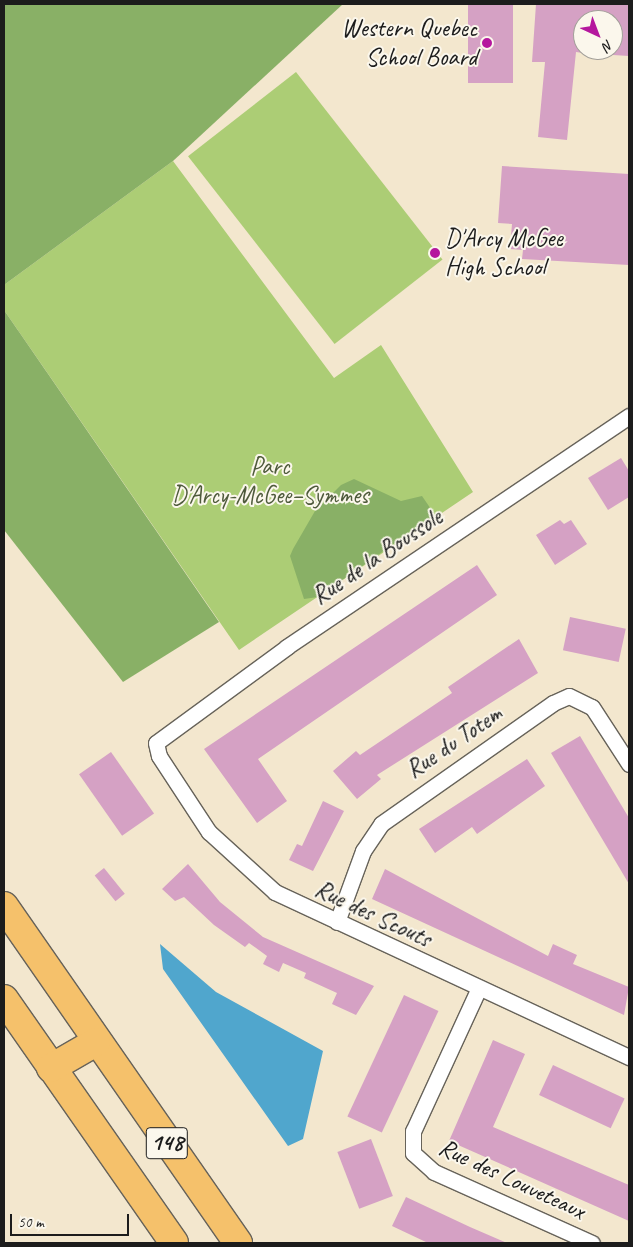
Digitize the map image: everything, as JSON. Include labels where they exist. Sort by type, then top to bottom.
[{"type":"highway","name":"148","points":[[4,906],[96,1042],[238,1243]]},
{"type":"highway","name":"148","points":[[4,999],[174,1243]]},
{"type":"highway","points":[[51,1068],[96,1042]]},
{"type":"street","name":"Rue de la Boussole","points":[[156,743],[287,647],[629,416]]},
{"type":"street","name":"Rue du Totem","points":[[337,922],[363,852],[381,824],[553,703],[568,696],[592,707],[629,764]]},
{"type":"street","name":"Rue des Scouts","points":[[156,743],[159,756],[196,814],[231,855],[275,892],[478,990],[629,1057]]},
{"type":"street","name":"Rue des Louveteaux","points":[[478,990],[413,1131],[413,1153],[434,1172],[592,1243]]},
{"type":"green space","points":[[4,4],[343,4],[173,161],[4,285]]},
{"type":"green space","points":[[296,72],[443,260],[335,344],[188,156]]},
{"type":"green space","name":"Parc D'Arcy-McGee–Symmes","points":[[173,161],[334,378],[381,345],[473,492],[239,650],[4,310],[4,285]]},
{"type":"green space","points":[[4,310],[219,622],[123,682],[4,530]]},
{"type":"green space","points":[[354,479],[401,501],[422,496],[435,515],[318,597],[304,599],[290,556],[315,511],[341,485]]},
{"type":"water","points":[[160,944],[216,992],[323,1051],[303,1139],[288,1146],[163,969]]},
{"type":"building","name":"Western Quebec School Board","points":[[468,4],[513,4],[513,83],[468,83]]},
{"type":"building","points":[[536,4],[629,4],[629,56],[623,56],[623,10],[573,10],[573,60],[575,60],[567,140],[538,137],[545,62],[532,62]]},
{"type":"building","points":[[502,166],[629,174],[629,265],[522,259],[523,250],[510,249],[512,224],[498,223]]},
{"type":"building","points":[[621,458],[629,471],[629,497],[608,510],[588,478]]},
{"type":"building","points":[[560,520],[564,524],[571,520],[587,544],[555,565],[536,535]]},
{"type":"building","points":[[477,565],[497,595],[258,759],[287,801],[257,823],[204,749]]},
{"type":"building","points":[[570,617],[626,629],[619,662],[563,650]]},
{"type":"building","points":[[519,639],[538,673],[377,775],[381,779],[357,799],[333,771],[356,751],[360,755],[452,693],[448,687]]},
{"type":"building","points":[[580,736],[629,818],[629,884],[551,753]]},
{"type":"building","points":[[111,752],[154,813],[122,836],[79,774]]},
{"type":"building","points":[[527,759],[545,786],[477,834],[472,827],[435,853],[419,829]]},
{"type":"building","points":[[323,801],[344,811],[313,871],[289,860],[297,844],[302,846]]},
{"type":"building","points":[[188,864],[220,902],[263,937],[374,986],[356,1015],[332,1004],[337,993],[304,978],[306,973],[283,963],[279,972],[263,964],[267,956],[249,943],[245,947],[214,925],[184,897],[175,901],[162,889]]},
{"type":"building","points":[[104,868],[125,894],[115,901],[95,876]]},
{"type":"building","points":[[385,869],[548,956],[553,944],[577,955],[573,964],[629,987],[624,1015],[372,899]]},
{"type":"building","points":[[404,995],[438,1011],[382,1133],[347,1116]]},
{"type":"building","points":[[493,1040],[525,1054],[493,1127],[629,1185],[629,1221],[449,1141]]},
{"type":"building","points":[[553,1065],[625,1098],[611,1128],[539,1095]]},
{"type":"building","points":[[371,1139],[393,1196],[359,1209],[337,1152]]},
{"type":"building","points":[[406,1197],[507,1243],[428,1243],[392,1226]]},
{"type":"place","name":"Western Quebec School Board","points":[[487,43]]},
{"type":"place","name":"D'Arcy McGee High School","points":[[435,253]]}]
